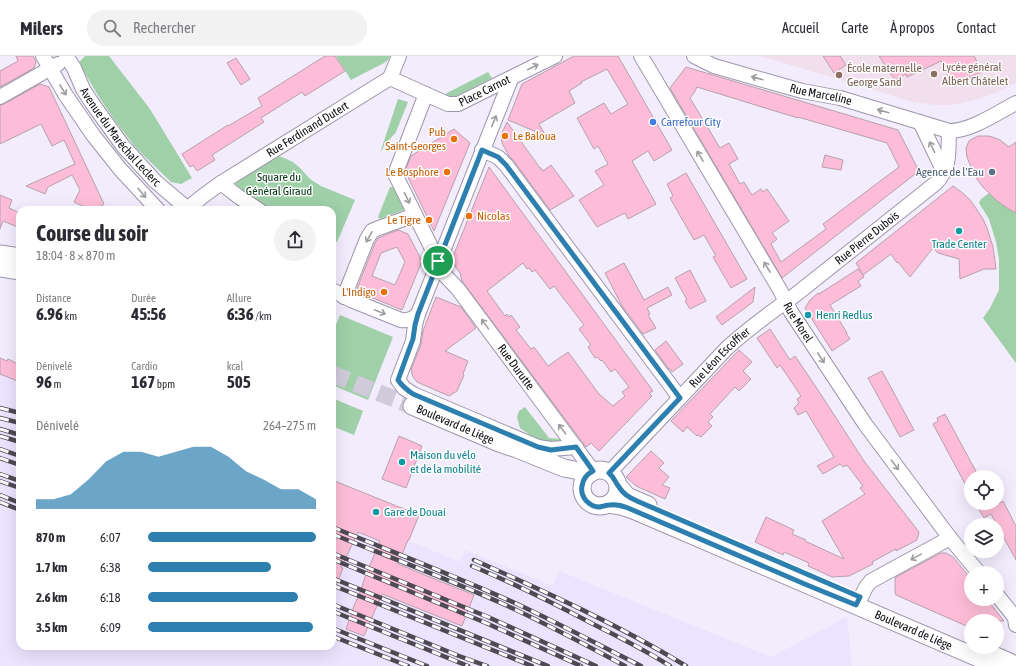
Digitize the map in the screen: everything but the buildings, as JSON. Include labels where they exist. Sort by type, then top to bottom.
[{"type":"main road","points":[[0,254],[16,256]]},
{"type":"main road","points":[[0,268],[16,270]]},
{"type":"main road","name":"Boulevard de Liège","points":[[412,406],[499,443],[569,469],[603,476],[624,493],[637,501],[997,666]]},
{"type":"main road","name":"Boulevard de Liège","points":[[499,443],[533,464],[564,478],[582,490]]},
{"type":"main road","points":[[587,476],[603,476],[618,490],[612,502],[600,507],[591,504],[584,497],[582,485],[587,476]]},
{"type":"main road","name":"Boulevard de Liège","points":[[608,504],[628,508],[807,585],[858,601],[964,642]]},
{"type":"main road","points":[[993,654],[1016,663]]},
{"type":"street","points":[[390,78],[399,56]]},
{"type":"street","name":"Place Carnot","points":[[390,78],[448,104],[458,104],[555,56]]},
{"type":"street","name":"Rue Morel","points":[[641,56],[786,301],[791,312],[865,424],[950,538],[973,566]]},
{"type":"street","name":"Rue Marceline","points":[[694,56],[714,66],[802,91],[840,98],[949,131]]},
{"type":"street","points":[[0,97],[47,62],[68,57]]},
{"type":"street","name":"Avenue du Maréchal Leclerc","points":[[68,57],[92,104],[123,146],[151,178],[183,206]]},
{"type":"street","name":"Avenue du Maréchal Leclerc","points":[[47,62],[68,98],[93,135],[120,169],[154,206]]},
{"type":"street","name":"Rue Ferdinand Dutert","points":[[192,206],[221,183],[390,78]]},
{"type":"street","points":[[415,215],[376,228],[372,231],[336,293],[400,320],[413,318],[418,314],[511,79]]},
{"type":"street","name":"Rue Durutte","points":[[426,94],[396,172],[396,176],[437,264],[458,289],[576,447],[603,476]]},
{"type":"street","points":[[949,131],[956,131],[971,127],[1016,103]]},
{"type":"street","points":[[920,122],[944,172]]},
{"type":"street","name":"Rue Pierre Dubois","points":[[786,301],[936,183],[944,172],[948,163],[949,131]]},
{"type":"street","points":[[482,150],[498,157],[506,165],[680,398]]},
{"type":"street","points":[[221,183],[253,206]]},
{"type":"street","name":"Rue Léon Escoffier","points":[[603,476],[727,348],[755,324],[786,301]]},
{"type":"street","name":"Boulevard de Liège","points":[[418,314],[413,339],[398,380],[404,388],[413,394],[538,447],[551,450],[576,447]]},
{"type":"street","points":[[858,601],[866,587],[872,581],[950,538]]},
{"type":"street","points":[[1004,603],[1013,614],[1016,625]]},
{"type":"shaded area","name":"Lycée général Albert Châtelet","points":[[760,56],[1016,56],[1016,83],[996,93],[971,101],[952,105],[935,105],[913,102]]},
{"type":"shaded area","points":[[0,358],[6,361],[8,359],[16,363],[16,650],[336,650],[336,511],[460,562],[465,550],[553,586],[559,571],[771,657],[847,617],[852,666],[0,666]]},
{"type":"green space","points":[[85,56],[109,56],[150,109],[192,178],[181,184],[171,182],[136,148],[99,97],[79,63]]},
{"type":"green space","points":[[336,56],[390,56],[384,63],[351,80]]},
{"type":"green space","points":[[488,72],[492,78],[448,100],[444,96],[447,93]]},
{"type":"green space","points":[[398,99],[408,102],[396,132],[380,153]]},
{"type":"green space","name":"Square du Général Giraud","points":[[275,154],[293,162],[310,179],[321,186],[355,200],[337,242],[336,206],[265,206],[239,191],[236,184],[237,179]]},
{"type":"green space","points":[[390,187],[393,187],[404,210],[380,219],[378,217]]},
{"type":"green space","points":[[989,193],[996,200],[1016,213],[1016,363],[983,318],[999,290],[999,259],[996,242],[989,219],[979,203],[981,199]]},
{"type":"green space","points":[[340,315],[393,337],[368,400],[336,387],[336,324]]},
{"type":"green space","points":[[336,400],[363,411],[354,435],[336,428]]},
{"type":"green space","points":[[525,407],[549,438],[561,439],[561,441],[549,443],[535,439],[520,428],[517,417],[519,411]]},
{"type":"tunnel","points":[[336,376],[412,406]]},
{"type":"railway","points":[[0,408],[16,412]]},
{"type":"railway","points":[[0,418],[16,422]]},
{"type":"railway","points":[[0,429],[16,434]]},
{"type":"railway","points":[[0,436],[16,441]]},
{"type":"railway","points":[[0,449],[16,455]]},
{"type":"railway","points":[[0,458],[16,464]]},
{"type":"railway","points":[[0,474],[16,480]]},
{"type":"railway","points":[[0,481],[16,487]]},
{"type":"railway","points":[[0,495],[16,501]]},
{"type":"railway","points":[[0,502],[16,508]]},
{"type":"railway","points":[[336,529],[515,603],[641,666]]},
{"type":"railway","points":[[336,536],[490,598],[569,636],[625,666]]},
{"type":"railway","points":[[336,555],[488,617],[596,666]]},
{"type":"railway","points":[[474,560],[608,623],[686,666]]},
{"type":"railway","points":[[336,561],[486,623],[581,666]]},
{"type":"railway","points":[[472,566],[563,608],[632,644],[670,666]]},
{"type":"railway","points":[[336,580],[548,666]]},
{"type":"railway","points":[[336,587],[532,666]]},
{"type":"railway","points":[[336,606],[487,666]]},
{"type":"railway","points":[[336,613],[468,666]]},
{"type":"railway","points":[[336,630],[427,666]]},
{"type":"railway","points":[[336,638],[408,666]]},
{"type":"place","name":"Lycée général Albert Châtelet","points":[[934,74]]},
{"type":"place","name":"École maternelle George Sand","points":[[839,75]]},
{"type":"place","name":"Carrefour City","points":[[653,122]]},
{"type":"place","name":"Le Baloua","points":[[505,136]]},
{"type":"place","name":"Pub Saint-Georges","points":[[454,139]]},
{"type":"place","name":"Le Bosphore","points":[[447,172]]},
{"type":"place","name":"Agence de l'Eau","points":[[992,172]]},
{"type":"place","name":"Nicolas","points":[[469,216]]},
{"type":"place","name":"Le Tigre","points":[[429,220]]},
{"type":"place","name":"Trade Center","points":[[959,231]]},
{"type":"place","name":"L'Indigo","points":[[384,292]]},
{"type":"place","name":"Henri Redlus","points":[[808,315]]},
{"type":"place","name":"Maison du vélo et de la mobilité","points":[[402,462]]},
{"type":"place","name":"Gare de Douai","points":[[376,512]]},
{"type":"route","points":[[482,150],[498,157],[506,165],[680,398],[609,473],[614,477],[621,490],[627,496],[637,501],[860,597],[856,605],[628,508],[608,504],[600,507],[593,506],[588,503],[583,496],[582,482],[588,474],[593,471],[576,447],[551,450],[538,447],[413,394],[404,388],[398,380],[413,339],[417,317],[438,261],[482,150]]}]
